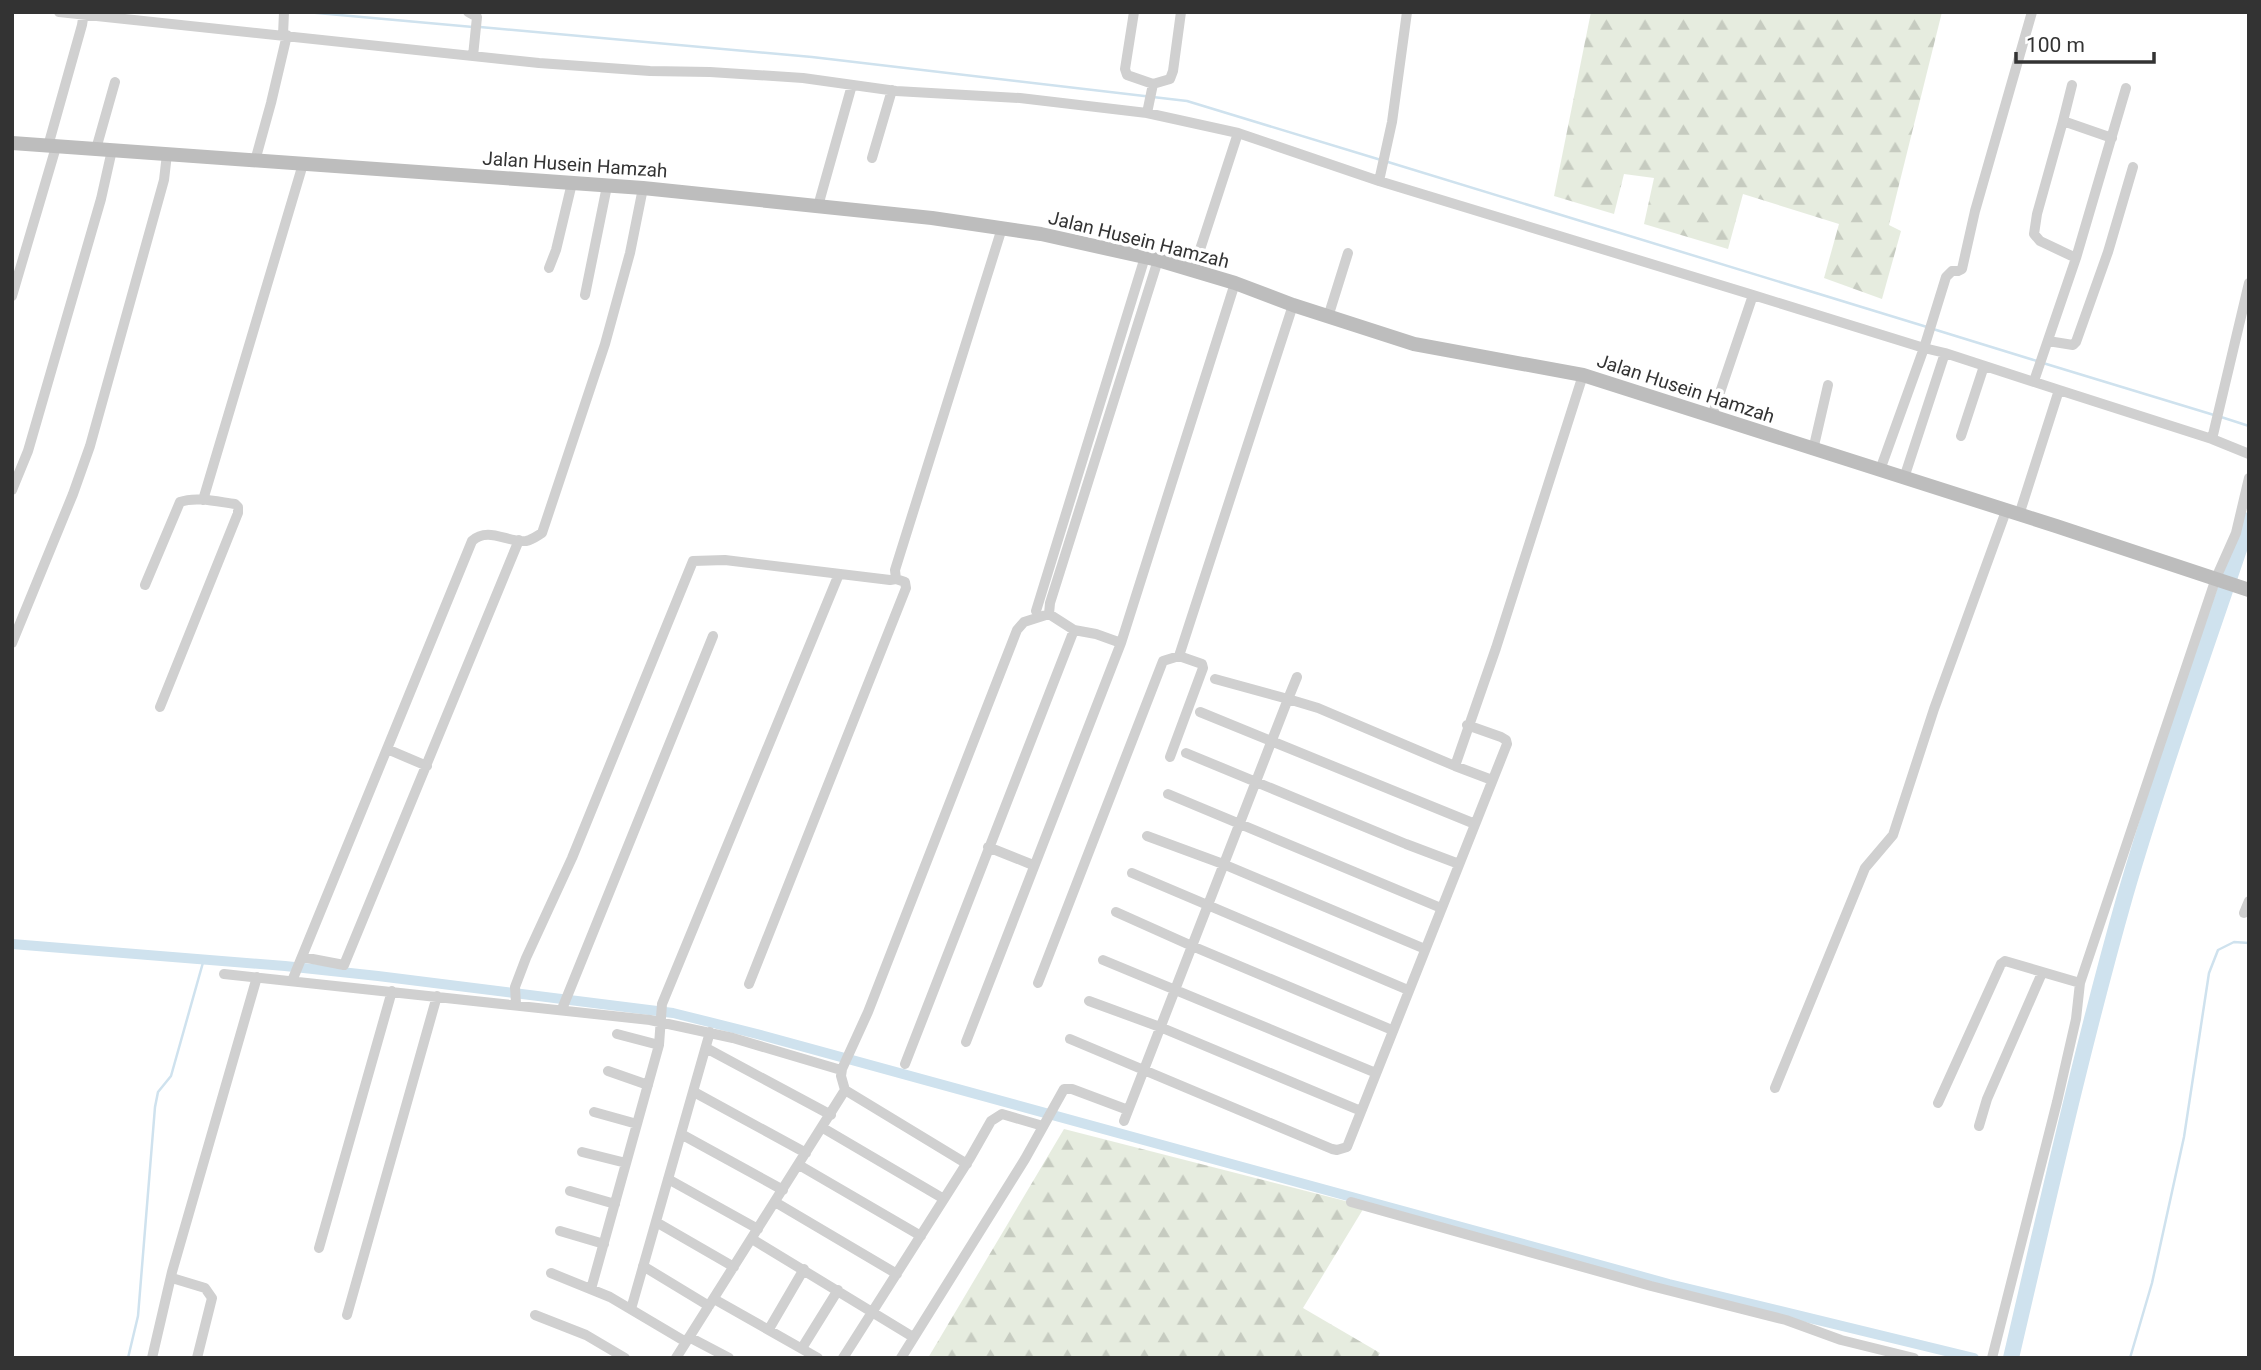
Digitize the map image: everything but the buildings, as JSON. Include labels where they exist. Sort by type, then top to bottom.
[{"type":"street","points":[[59,12],[144,17],[650,71],[803,78],[892,90],[1147,111],[1238,133],[1753,295],[1984,366],[2035,378],[2059,390],[2248,449]]},
{"type":"street","points":[[255,161],[271,103],[284,32],[284,12]]},
{"type":"street","points":[[1133,12],[1125,69],[1127,75],[1153,86],[1170,79],[1181,12]]},
{"type":"street","points":[[1380,178],[1392,122],[1407,12]]},
{"type":"street","points":[[1880,470],[1925,346],[1946,277],[1952,271],[1962,269],[1975,211],[2032,12]]},
{"type":"street","points":[[12,296],[52,146],[83,13]]},
{"type":"street","points":[[472,15],[473,51]]},
{"type":"street","points":[[96,149],[114,82]]},
{"type":"street","points":[[818,206],[852,85]]},
{"type":"street","points":[[2071,85],[2034,234],[2039,241],[2076,258]]},
{"type":"street","points":[[1147,111],[1153,86]]},
{"type":"street","points":[[2035,378],[2076,258],[2126,88]]},
{"type":"street","points":[[872,158],[892,90]]},
{"type":"street","points":[[2063,121],[2112,138]]},
{"type":"street","points":[[1193,271],[1238,133]]},
{"type":"street","name":"Jalan Husein Hamzah","points":[[12,143],[643,188],[932,218],[1041,234],[1193,271],[1413,344],[1583,375],[2247,590]]},
{"type":"street","points":[[12,490],[28,451],[101,199],[112,150]]},
{"type":"street","points":[[12,643],[90,446],[164,180],[167,154]]},
{"type":"street","points":[[203,500],[303,164]]},
{"type":"street","points":[[2048,341],[2073,345],[2076,342],[2108,252],[2133,167]]},
{"type":"street","points":[[549,268],[572,184]]},
{"type":"street","points":[[585,295],[607,186]]},
{"type":"street","points":[[293,978],[472,541],[481,535],[531,540],[542,533],[605,344],[630,253],[643,188]]},
{"type":"street","points":[[896,579],[895,570],[1002,228]]},
{"type":"street","points":[[1328,317],[1348,253]]},
{"type":"street","points":[[1036,611],[1114,360],[1152,259]]},
{"type":"street","points":[[1049,614],[1054,587],[1126,364],[1152,259]]},
{"type":"street","points":[[2213,436],[2249,283]]},
{"type":"street","points":[[966,1042],[1121,643],[1235,284]]},
{"type":"street","points":[[1712,416],[1753,295]]},
{"type":"street","points":[[1180,656],[1293,305]]},
{"type":"street","points":[[1904,478],[1945,353]]},
{"type":"street","points":[[1114,360],[1126,364]]},
{"type":"street","points":[[1961,436],[1984,366]]},
{"type":"street","points":[[1917,367],[1937,374]]},
{"type":"street","points":[[1455,766],[1467,725],[1496,648],[1583,375]]},
{"type":"street","points":[[1813,450],[1828,385]]},
{"type":"street","points":[[1775,1088],[1865,868],[1893,835],[1934,709],[2059,390]]},
{"type":"street","points":[[1992,1358],[2057,1102],[2076,1019],[2080,983],[2236,533],[2249,478]]},
{"type":"street","points":[[145,585],[180,502],[203,500],[235,505],[238,513],[160,707]]},
{"type":"street","points":[[301,959],[344,965],[519,540]]},
{"type":"street","points":[[516,1004],[515,987],[572,858],[689,564],[699,559],[724,560],[905,582],[906,588],[749,984]]},
{"type":"street","points":[[591,1289],[659,1045],[662,1004],[839,574]]},
{"type":"street","points":[[1044,583],[1054,587]]},
{"type":"street","points":[[1049,614],[1074,630],[1121,643]]},
{"type":"street","points":[[676,1358],[845,1090],[842,1069],[868,1012],[1017,630],[1024,622],[1049,614]]},
{"type":"street","points":[[905,1064],[1074,630]]},
{"type":"street","points":[[563,1009],[713,636]]},
{"type":"street","points":[[1038,983],[1163,661],[1180,656],[1202,664],[1203,668],[1170,757]]},
{"type":"street","points":[[1124,1121],[1270,740],[1297,677]]},
{"type":"street","points":[[1214,679],[1318,708],[1492,780]]},
{"type":"street","points":[[1200,712],[1475,824]]},
{"type":"street","points":[[1070,1040],[1337,1150],[1347,1147],[1507,744],[1507,740],[1467,725]]},
{"type":"street","points":[[387,749],[427,766]]},
{"type":"street","points":[[1186,753],[1460,864]]},
{"type":"street","points":[[1168,794],[1441,908]]},
{"type":"street","points":[[1147,836],[1223,864],[1425,949]]},
{"type":"street","points":[[988,847],[1033,865]]},
{"type":"street","points":[[1132,873],[1408,990]]},
{"type":"street","points":[[2244,913],[2249,901]]},
{"type":"street","points":[[1116,912],[1392,1030]]},
{"type":"street","points":[[1103,960],[1376,1073]]},
{"type":"street","points":[[1938,1103],[2001,964],[2005,961],[2080,983]]},
{"type":"street","points":[[1979,1126],[1992,1087],[2042,973]]},
{"type":"street","points":[[224,974],[293,978],[661,1021],[842,1069]]},
{"type":"street","points":[[152,1358],[257,977]]},
{"type":"street","points":[[319,1248],[392,991]]},
{"type":"street","points":[[347,1315],[437,996]]},
{"type":"street","points":[[1089,1001],[1160,1027],[1361,1111]]},
{"type":"street","points":[[631,1309],[710,1032]]},
{"type":"street","points":[[617,1034],[659,1045]]},
{"type":"street","points":[[706,1048],[831,1115]]},
{"type":"street","points":[[608,1071],[648,1085]]},
{"type":"street","points":[[901,1358],[1018,1170],[1064,1089],[1072,1089],[1128,1110]]},
{"type":"street","points":[[845,1090],[967,1164]]},
{"type":"street","points":[[694,1091],[806,1153]]},
{"type":"street","points":[[594,1112],[637,1124]]},
{"type":"street","points":[[844,1358],[967,1164],[991,1121],[1002,1114],[1044,1123]]},
{"type":"street","points":[[823,1128],[944,1199]]},
{"type":"street","points":[[681,1134],[783,1190]]},
{"type":"street","points":[[582,1152],[626,1163]]},
{"type":"street","points":[[799,1165],[921,1236]]},
{"type":"street","points":[[668,1179],[913,1337]]},
{"type":"street","points":[[570,1191],[615,1204]]},
{"type":"street","points":[[775,1202],[897,1274]]},
{"type":"street","points":[[1351,1202],[1651,1286],[1786,1320],[1841,1340],[1914,1358]]},
{"type":"street","points":[[656,1222],[734,1267]]},
{"type":"street","points":[[560,1231],[604,1244]]},
{"type":"street","points":[[643,1266],[712,1303],[769,1329],[818,1358]]},
{"type":"street","points":[[769,1329],[804,1269]]},
{"type":"street","points":[[551,1273],[610,1297],[688,1340],[729,1358]]},
{"type":"street","points":[[172,1278],[205,1288],[212,1298],[197,1358]]},
{"type":"street","points":[[802,1348],[838,1290]]},
{"type":"street","points":[[536,1315],[586,1335],[625,1358]]},
{"type":"green space","points":[[1591,12],[1942,12],[1889,225],[1901,231],[1882,299],[1824,278],[1839,224],[1743,194],[1728,249],[1644,224],[1654,178],[1624,174],[1614,214],[1554,196]]},
{"type":"green space","points":[[1064,1129],[1365,1206],[1303,1308],[1380,1353],[1377,1358],[928,1358]]},
{"type":"waterway","points":[[306,12],[473,27]]},
{"type":"waterway","points":[[480,27],[812,57],[1187,101],[1381,160]]},
{"type":"waterway","points":[[1388,162],[1927,327]]},
{"type":"waterway","points":[[1933,329],[2037,361]]},
{"type":"waterway","points":[[2043,363],[2214,415]]},
{"type":"waterway","points":[[2221,417],[2249,426]]},
{"type":"waterway","points":[[2011,1358],[2080,1068],[2125,896],[2169,754],[2249,520]]},
{"type":"waterway","points":[[2130,1358],[2152,1283],[2184,1137],[2209,973],[2218,950],[2234,942],[2249,943]]},
{"type":"waterway","points":[[12,944],[285,966],[673,1013],[1669,1284],[1974,1358]]},
{"type":"waterway","points":[[128,1358],[138,1316],[155,1107],[158,1092],[171,1076],[204,959]]}]
